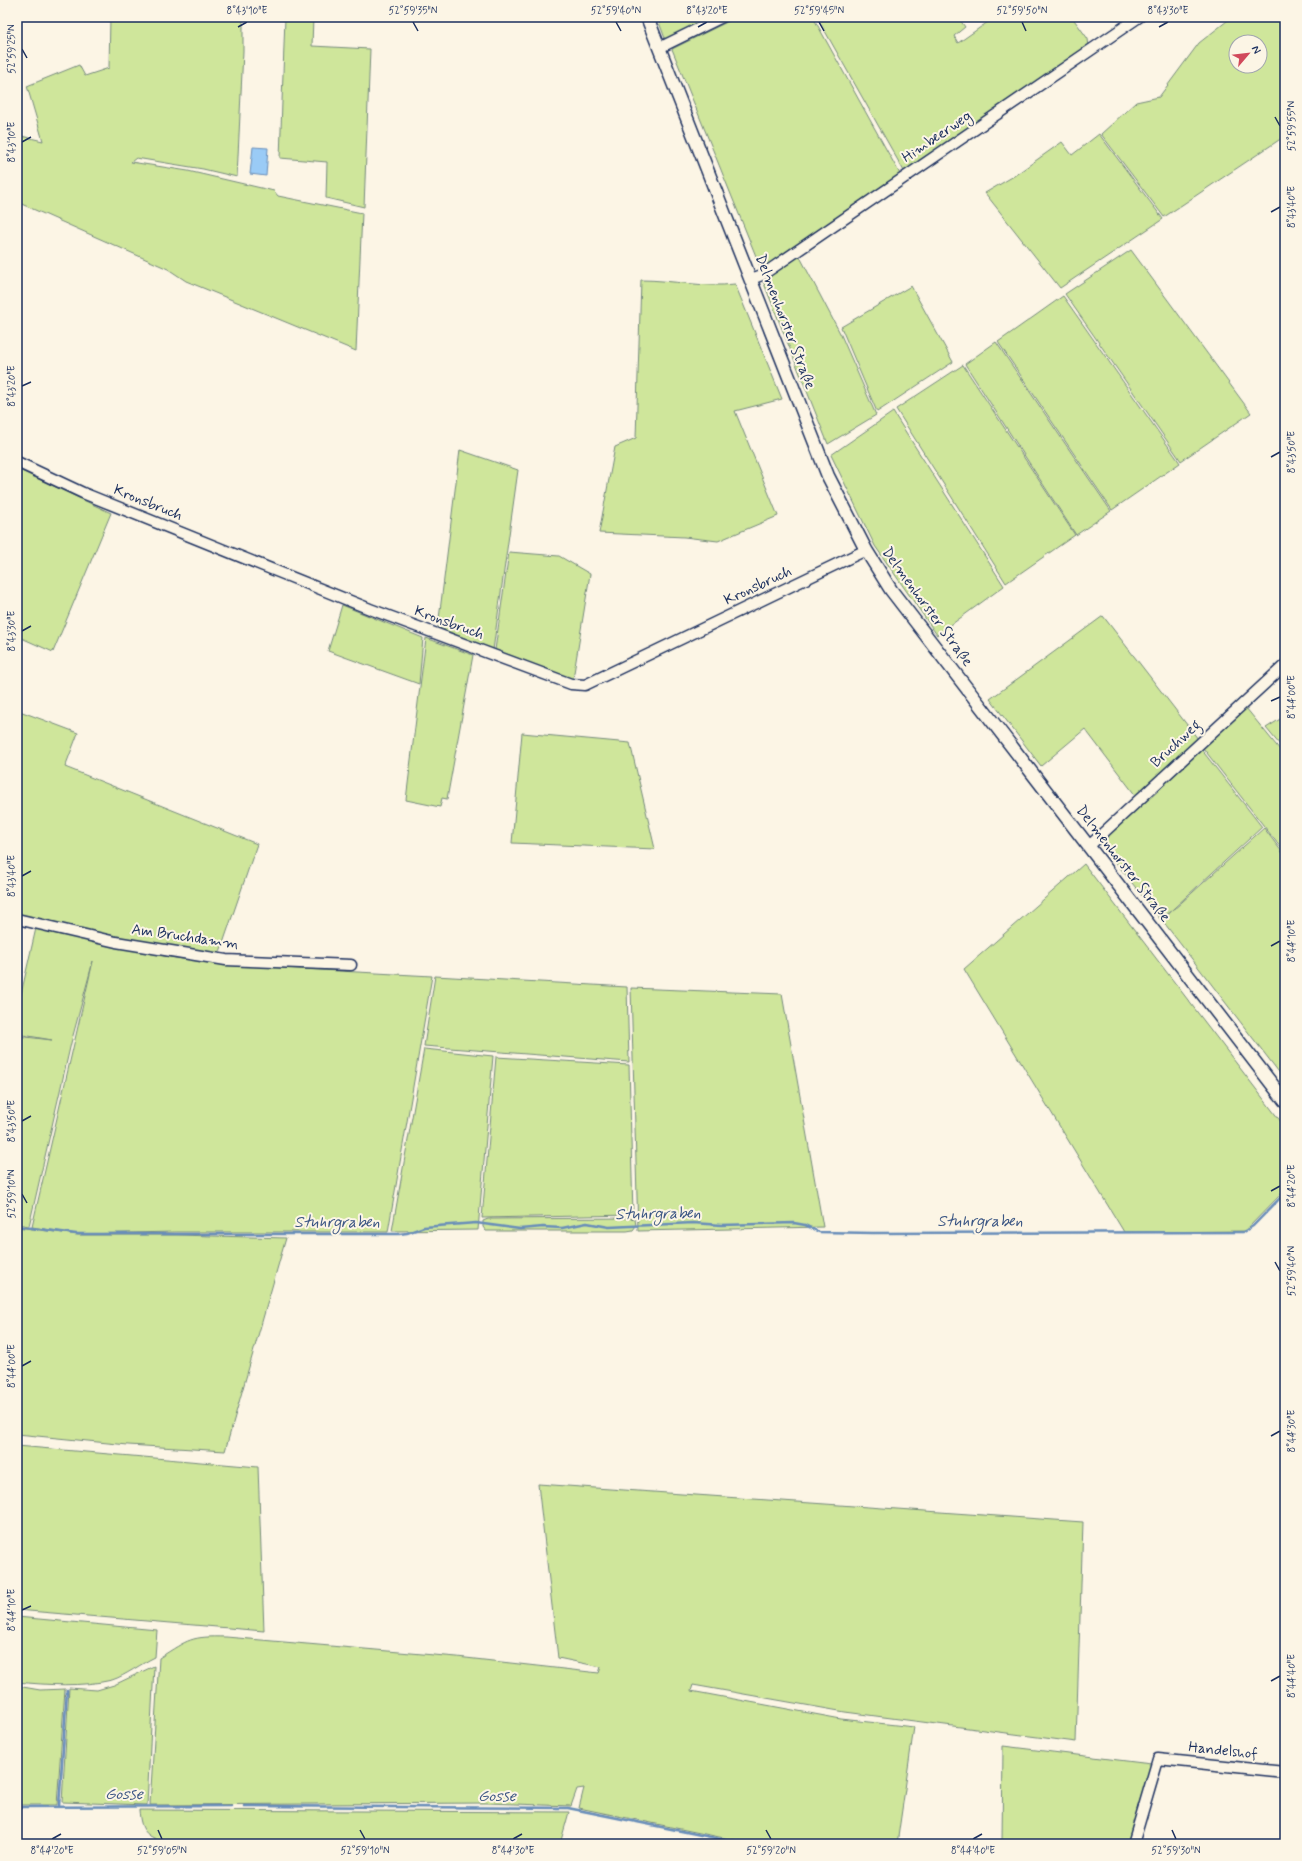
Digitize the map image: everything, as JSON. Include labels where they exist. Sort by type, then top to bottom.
[{"type":"main road","name":"Delmenhorster Straße","points":[[647,17],[828,476],[866,550],[891,590],[1285,1101]]},
{"type":"street","points":[[659,48],[722,17]]},
{"type":"street","name":"Himbeerweg","points":[[751,279],[762,275],[844,220],[1139,17]]},
{"type":"street","name":"Kronsbruch","points":[[17,462],[83,493],[348,600],[570,684],[585,684],[866,550]]},
{"type":"street","name":"Bruchweg","points":[[1089,846],[1285,665]]},
{"type":"street","name":"Am Bruchdamm","points":[[17,919],[116,942],[226,960],[351,965]]},
{"type":"street","name":"Handelshof","points":[[1133,1844],[1158,1758],[1285,1772]]},
{"type":"green space","points":[[110,17],[243,17],[243,51],[237,177],[203,169],[136,158],[131,162],[188,171],[274,191],[278,196],[362,213],[356,351],[186,281],[168,269],[17,202],[17,135],[43,141],[27,86],[79,65],[85,76],[109,68]]},
{"type":"green space","points":[[285,17],[313,17],[312,46],[370,49],[364,207],[326,198],[327,162],[280,158]]},
{"type":"green space","points":[[657,17],[711,17],[666,41]]},
{"type":"green space","points":[[737,17],[813,17],[901,176],[762,271],[672,49]]},
{"type":"green space","points":[[817,17],[958,17],[965,27],[954,36],[958,43],[995,17],[1072,17],[1088,39],[1089,47],[1000,106],[905,173]]},
{"type":"green space","points":[[1232,17],[1285,17],[1285,136],[1164,217],[1101,134],[1136,102],[1159,97],[1199,43]]},
{"type":"green space","points":[[1099,134],[1163,219],[1060,288],[985,193],[1014,176],[1062,142],[1072,155]]},
{"type":"green space","points":[[1131,250],[1251,413],[1181,461],[1065,294]]},
{"type":"green space","points":[[799,255],[841,335],[876,415],[828,444],[763,281]]},
{"type":"green space","points":[[641,280],[712,285],[735,284],[782,399],[735,411],[778,516],[718,541],[684,537],[599,533],[615,447],[636,438]]},
{"type":"green space","points":[[911,286],[953,362],[877,412],[841,327]]},
{"type":"green space","points":[[1063,296],[1180,463],[1112,510],[998,342]]},
{"type":"green space","points":[[996,342],[1111,511],[1076,535],[965,364]]},
{"type":"green space","points":[[963,365],[1075,535],[1006,583],[896,409]]},
{"type":"green space","points":[[893,412],[1004,586],[937,635],[875,546],[831,455]]},
{"type":"green space","points":[[460,450],[518,470],[493,650],[438,627]]},
{"type":"green space","points":[[17,469],[111,513],[53,652],[17,636]]},
{"type":"green space","points":[[509,552],[559,556],[590,574],[573,679],[495,650]]},
{"type":"green space","points":[[342,605],[423,638],[419,684],[328,651]]},
{"type":"green space","points":[[1103,616],[1198,739],[1136,796],[1085,729],[1041,766],[990,699]]},
{"type":"green space","points":[[426,638],[473,655],[447,799],[442,798],[440,807],[406,800]]},
{"type":"green space","points":[[1246,708],[1285,756],[1285,853],[1203,748]]},
{"type":"green space","points":[[17,710],[78,733],[65,767],[257,844],[220,952],[214,955],[98,935],[17,916]]},
{"type":"green space","points":[[1285,716],[1285,751],[1266,728]]},
{"type":"green space","points":[[522,733],[630,743],[655,849],[512,843]]},
{"type":"green space","points":[[1201,749],[1262,827],[1161,920],[1100,842]]},
{"type":"green space","points":[[1264,828],[1285,856],[1285,1080],[1162,920]]},
{"type":"green space","points":[[1084,864],[1285,1127],[1285,1190],[1245,1231],[1124,1232],[964,969]]},
{"type":"green space","points":[[36,928],[169,957],[226,965],[432,976],[388,1232],[177,1232],[76,1234],[32,1227],[93,961],[71,1043],[29,1226],[17,1224],[17,1036],[52,1040],[17,1034],[17,1012]]},
{"type":"green space","points":[[435,976],[627,987],[629,1062],[424,1046]]},
{"type":"green space","points":[[631,988],[782,994],[823,1227],[638,1231]]},
{"type":"green space","points":[[424,1049],[493,1056],[478,1230],[392,1231]]},
{"type":"green space","points":[[496,1057],[629,1065],[633,1215],[482,1218]]},
{"type":"green space","points":[[488,1219],[635,1219],[636,1226],[633,1230],[627,1231],[486,1231],[483,1227],[483,1221]]},
{"type":"green space","points":[[17,1227],[78,1235],[177,1235],[286,1238],[225,1451],[128,1445],[17,1434]]},
{"type":"green space","points":[[17,1446],[258,1467],[264,1631],[17,1610]]},
{"type":"green space","points":[[538,1484],[1083,1522],[1076,1742],[845,1712],[693,1685],[691,1691],[841,1719],[914,1727],[897,1844],[753,1844],[579,1808],[584,1788],[577,1789],[571,1806],[487,1803],[150,1805],[159,1658],[184,1643],[197,1638],[226,1637],[457,1657],[599,1673],[601,1667],[558,1658]]},
{"type":"green space","points":[[17,1617],[157,1630],[155,1657],[128,1673],[112,1680],[101,1682],[64,1685],[17,1682]]},
{"type":"green space","points":[[154,1666],[147,1805],[62,1802],[69,1688],[97,1690],[114,1685]]},
{"type":"green space","points":[[17,1686],[40,1690],[65,1689],[57,1805],[17,1805]]},
{"type":"green space","points":[[1003,1746],[1151,1764],[1127,1844],[1002,1844]]},
{"type":"green space","points":[[139,1810],[569,1812],[560,1844],[164,1844],[147,1834],[143,1828]]},
{"type":"water","points":[[253,147],[268,148],[266,176],[250,174]]},
{"type":"waterway","name":"Stuhrgraben","points":[[17,1226],[76,1234],[399,1234],[424,1227],[476,1223],[520,1229],[543,1227],[562,1228],[587,1223],[609,1227],[693,1223],[721,1225],[794,1223],[805,1225],[819,1232],[1243,1232],[1253,1226],[1285,1193]]},
{"type":"waterway","points":[[59,1806],[67,1690]]},
{"type":"waterway","name":"Gosse","points":[[17,1807],[231,1806]]},
{"type":"waterway","name":"Gosse","points":[[244,1806],[568,1808],[745,1844]]}]
